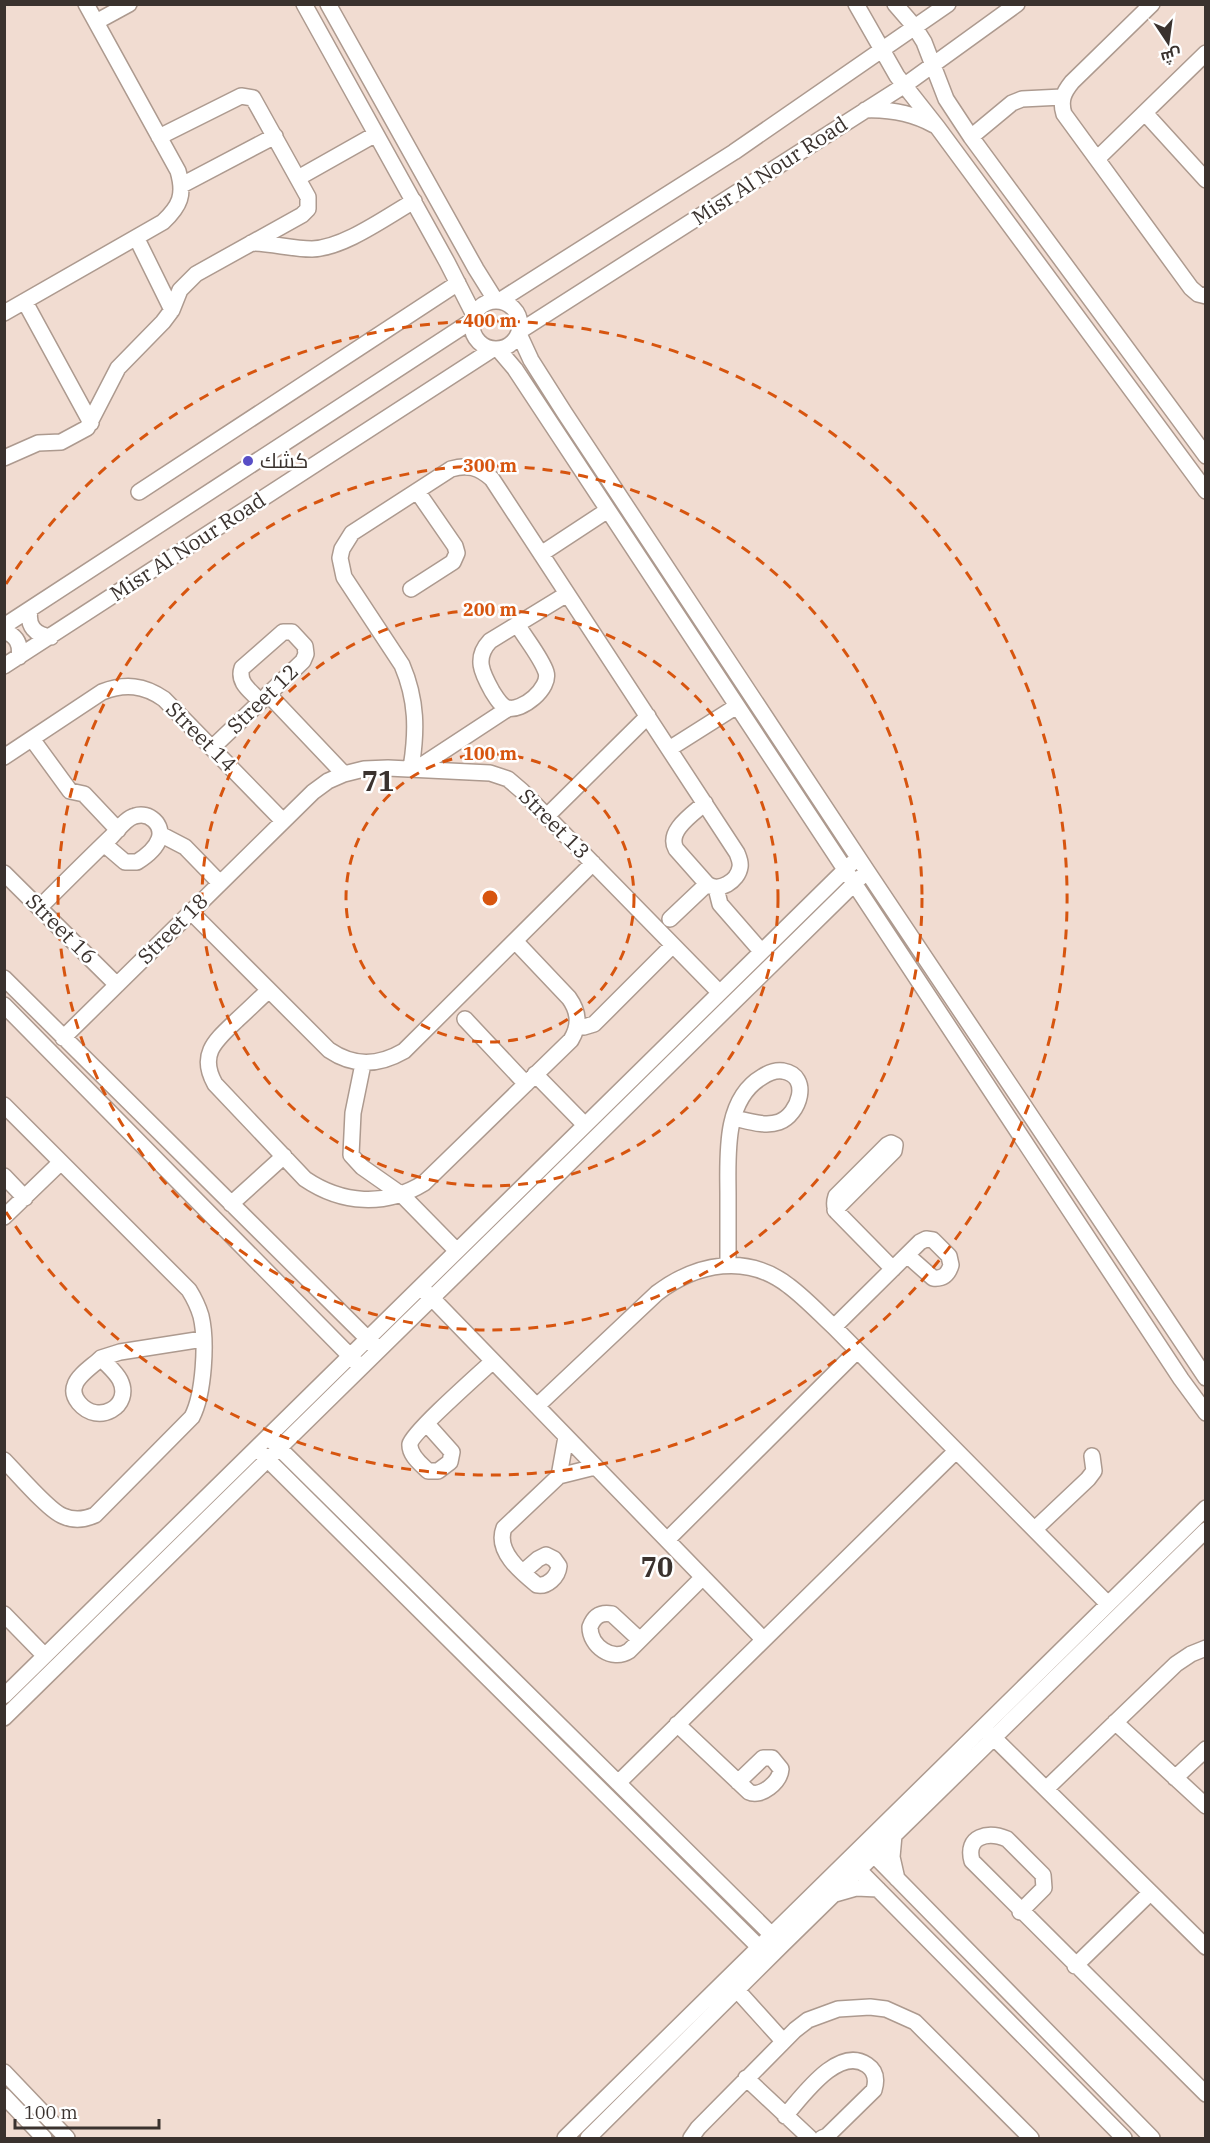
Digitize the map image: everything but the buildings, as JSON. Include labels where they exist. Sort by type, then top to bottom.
[{"type":"street","points":[[4,313],[137,239],[163,222],[173,213],[180,201],[182,185],[178,171],[86,4]]},
{"type":"street","points":[[96,22],[129,4]]},
{"type":"street","points":[[304,4],[462,289],[474,318],[473,333],[476,339],[486,347],[495,349],[512,344],[519,333]]},
{"type":"street","points":[[328,4],[484,283],[497,301],[514,309],[520,319],[519,333],[531,360],[858,858],[1206,1378]]},
{"type":"street","points":[[856,4],[890,65],[1206,491]]},
{"type":"street","points":[[895,4],[914,26],[927,48],[946,99],[971,136],[1206,456]]},
{"type":"street","name":"Misr Al Nour Road","points":[[497,301],[734,152],[948,4]]},
{"type":"street","name":"Misr Al Nour Road","points":[[519,333],[933,67],[1017,4]]},
{"type":"street","points":[[1152,4],[1072,82],[1062,97],[1061,106],[1064,114],[1191,288],[1198,294],[1206,296]]},
{"type":"street","points":[[1097,159],[1206,53]]},
{"type":"street","points":[[4,458],[38,443],[61,442],[87,428],[118,368],[164,322],[180,290],[196,274],[302,215],[308,209],[310,201],[256,101],[245,95],[159,137]]},
{"type":"street","points":[[971,136],[1012,103],[1022,99],[1062,97]]},
{"type":"street","points":[[865,110],[905,113],[938,128]]},
{"type":"street","points":[[1145,113],[1206,180]]},
{"type":"street","points":[[298,178],[376,135]]},
{"type":"street","points":[[182,185],[275,136]]},
{"type":"street","points":[[248,244],[277,244],[315,249],[348,238],[414,201]]},
{"type":"street","points":[[137,239],[172,310]]},
{"type":"street","points":[[139,492],[462,289],[484,283]]},
{"type":"street","points":[[474,318],[483,305],[497,301]]},
{"type":"street","points":[[25,302],[91,423]]},
{"type":"street","name":"Misr Al Nour Road","points":[[4,626],[474,318]]},
{"type":"street","points":[[495,349],[515,369],[1181,1379],[1206,1413]]},
{"type":"street","name":"Misr Al Nour Road","points":[[4,666],[495,349]]},
{"type":"street","points":[[515,369],[523,361],[531,360]]},
{"type":"street","points":[[414,769],[416,726],[408,679],[402,665],[344,577],[340,558],[342,549],[352,533],[451,469],[469,466],[477,468],[492,479],[737,853],[741,865],[738,875],[724,886],[712,886],[659,930]]},
{"type":"street","points":[[411,589],[453,562],[457,553],[455,546],[417,491]]},
{"type":"street","points":[[541,554],[608,510]]},
{"type":"street","points":[[509,708],[500,703],[483,675],[480,661],[484,646],[567,594]]},
{"type":"street","points":[[30,610],[28,618],[30,626],[42,636],[51,637]]},
{"type":"street","points":[[414,769],[509,708],[519,707],[541,691],[547,680],[544,668],[517,624]]},
{"type":"street","points":[[4,631],[13,634],[18,641],[19,657]]},
{"type":"street","name":"Street 12","points":[[212,748],[303,661],[306,654],[305,646],[295,634],[286,631],[242,668],[240,675],[242,682],[264,698]]},
{"type":"street","name":"Street 14","points":[[32,739],[102,692],[115,687],[141,687],[164,699],[284,821]]},
{"type":"street","points":[[264,698],[344,774]]},
{"type":"street","points":[[669,749],[737,706]]},
{"type":"street","points":[[547,816],[648,716]]},
{"type":"street","points":[[4,758],[32,739],[70,791],[84,794],[118,830]]},
{"type":"street","name":"Street 13","points":[[284,821],[321,786],[344,774],[364,769],[481,771],[499,775],[515,784],[719,992]]},
{"type":"street","points":[[705,803],[675,832],[673,842],[676,849],[712,886],[720,904],[761,951]]},
{"type":"street","points":[[39,908],[131,817],[142,814],[157,823],[160,834],[157,845],[141,860],[133,863],[121,860],[104,844]]},
{"type":"street","name":"Street 18","points":[[63,1038],[284,821]]},
{"type":"street","points":[[160,834],[184,847],[220,883]]},
{"type":"street","points":[[764,1953],[555,1745],[267,1452],[267,1437],[858,858]]},
{"type":"street","points":[[191,912],[329,1050],[339,1057],[363,1064],[377,1063],[404,1051],[593,863]]},
{"type":"street","points":[[4,1696],[362,1367],[867,871]]},
{"type":"street","name":"Street 16","points":[[4,873],[117,985]]},
{"type":"street","points":[[269,990],[214,1042],[208,1059],[208,1068],[215,1084],[305,1179],[331,1194],[363,1200],[385,1199],[402,1195],[424,1183],[571,1040],[577,1026],[577,1016],[569,998],[515,941]]},
{"type":"street","points":[[577,1026],[584,1027],[594,1023],[673,945]]},
{"type":"street","points":[[7,985],[379,1350]]},
{"type":"street","points":[[4,1005],[362,1367]]},
{"type":"street","points":[[451,1005],[460,1020],[465,1019],[585,1125]]},
{"type":"street","points":[[363,1064],[353,1113],[351,1155],[362,1167],[402,1195],[458,1251]]},
{"type":"street","points":[[100,1101],[113,1087]]},
{"type":"street","points":[[4,1105],[189,1290],[198,1308],[203,1339],[202,1389],[192,1417],[95,1515],[73,1519],[57,1513],[4,1460]]},
{"type":"street","points":[[728,1264],[728,1142],[734,1118]]},
{"type":"street","points":[[231,1204],[284,1156]]},
{"type":"street","points":[[4,1217],[61,1162]]},
{"type":"street","points":[[4,1176],[25,1198]]},
{"type":"street","points":[[835,1210],[892,1269]]},
{"type":"street","points":[[834,1327],[907,1255]]},
{"type":"street","points":[[537,1406],[670,1284],[698,1270],[728,1264],[745,1266],[775,1277],[800,1295],[1108,1604]]},
{"type":"street","points":[[420,1286],[763,1640]]},
{"type":"street","points":[[101,1358],[120,1352],[203,1339]]},
{"type":"street","points":[[667,1540],[856,1352]]},
{"type":"street","points":[[427,1424],[493,1361]]},
{"type":"street","points":[[559,1476],[566,1437]]},
{"type":"street","points":[[618,1783],[956,1451]]},
{"type":"street","points":[[4,1718],[267,1452]]},
{"type":"street","points":[[267,1452],[567,1733],[777,1940]]},
{"type":"street","points":[[1035,1529],[1088,1479],[1094,1471],[1092,1456]]},
{"type":"street","points":[[523,1572],[504,1550],[502,1533],[507,1524],[559,1476],[596,1467]]},
{"type":"street","points":[[869,1850],[894,1835],[1108,1604],[1206,1508]]},
{"type":"street","points":[[565,2139],[764,1953],[989,1732],[1206,1530]]},
{"type":"street","points":[[640,1640],[703,1577]]},
{"type":"street","points":[[4,1614],[45,1656]]},
{"type":"street","points":[[1046,1789],[1176,1664],[1206,1648]]},
{"type":"street","points":[[1115,1722],[1206,1806]]},
{"type":"street","points":[[677,1724],[748,1792],[755,1795],[762,1793],[780,1775],[779,1766],[772,1758],[766,1757],[738,1782]]},
{"type":"street","points":[[989,1732],[1206,1947]]},
{"type":"street","points":[[555,1745],[567,1733]]},
{"type":"street","points":[[1175,1778],[1206,1749]]},
{"type":"street","points":[[894,1835],[892,1857],[897,1879]]},
{"type":"street","points":[[1020,1912],[1044,1888],[1043,1875],[1007,1839],[999,1836],[983,1836],[971,1847],[972,1861],[1020,1912],[1206,2094]]},
{"type":"street","points":[[663,1852],[675,1839]]},
{"type":"street","points":[[869,1850],[1152,2139]]},
{"type":"street","points":[[854,1864],[1124,2139]]},
{"type":"street","points":[[777,1940],[833,1895],[854,1864]]},
{"type":"street","points":[[833,1895],[856,1888],[878,1889]]},
{"type":"street","points":[[1075,1966],[1150,1893]]},
{"type":"street","points":[[588,2139],[737,1990],[764,1953]]},
{"type":"street","points":[[737,1990],[783,2041]]},
{"type":"street","points":[[691,2139],[698,2128],[746,2078],[808,2020],[838,2009],[870,2007],[901,2014],[915,2022],[1031,2139]]},
{"type":"street","points":[[785,2116],[835,2064],[853,2060],[862,2061],[875,2074],[874,2090],[822,2139]]},
{"type":"street","points":[[4,2072],[67,2139]]},
{"type":"street","points":[[746,2078],[810,2139]]},
{"type":"street","points":[[16,2085],[4,2096],[42,2138]]},
{"type":"place","name":"كشك","points":[[248,461]]},
{"type":"district","name":"71","points":[[378,782]]},
{"type":"district","name":"70","points":[[657,1568]]}]
